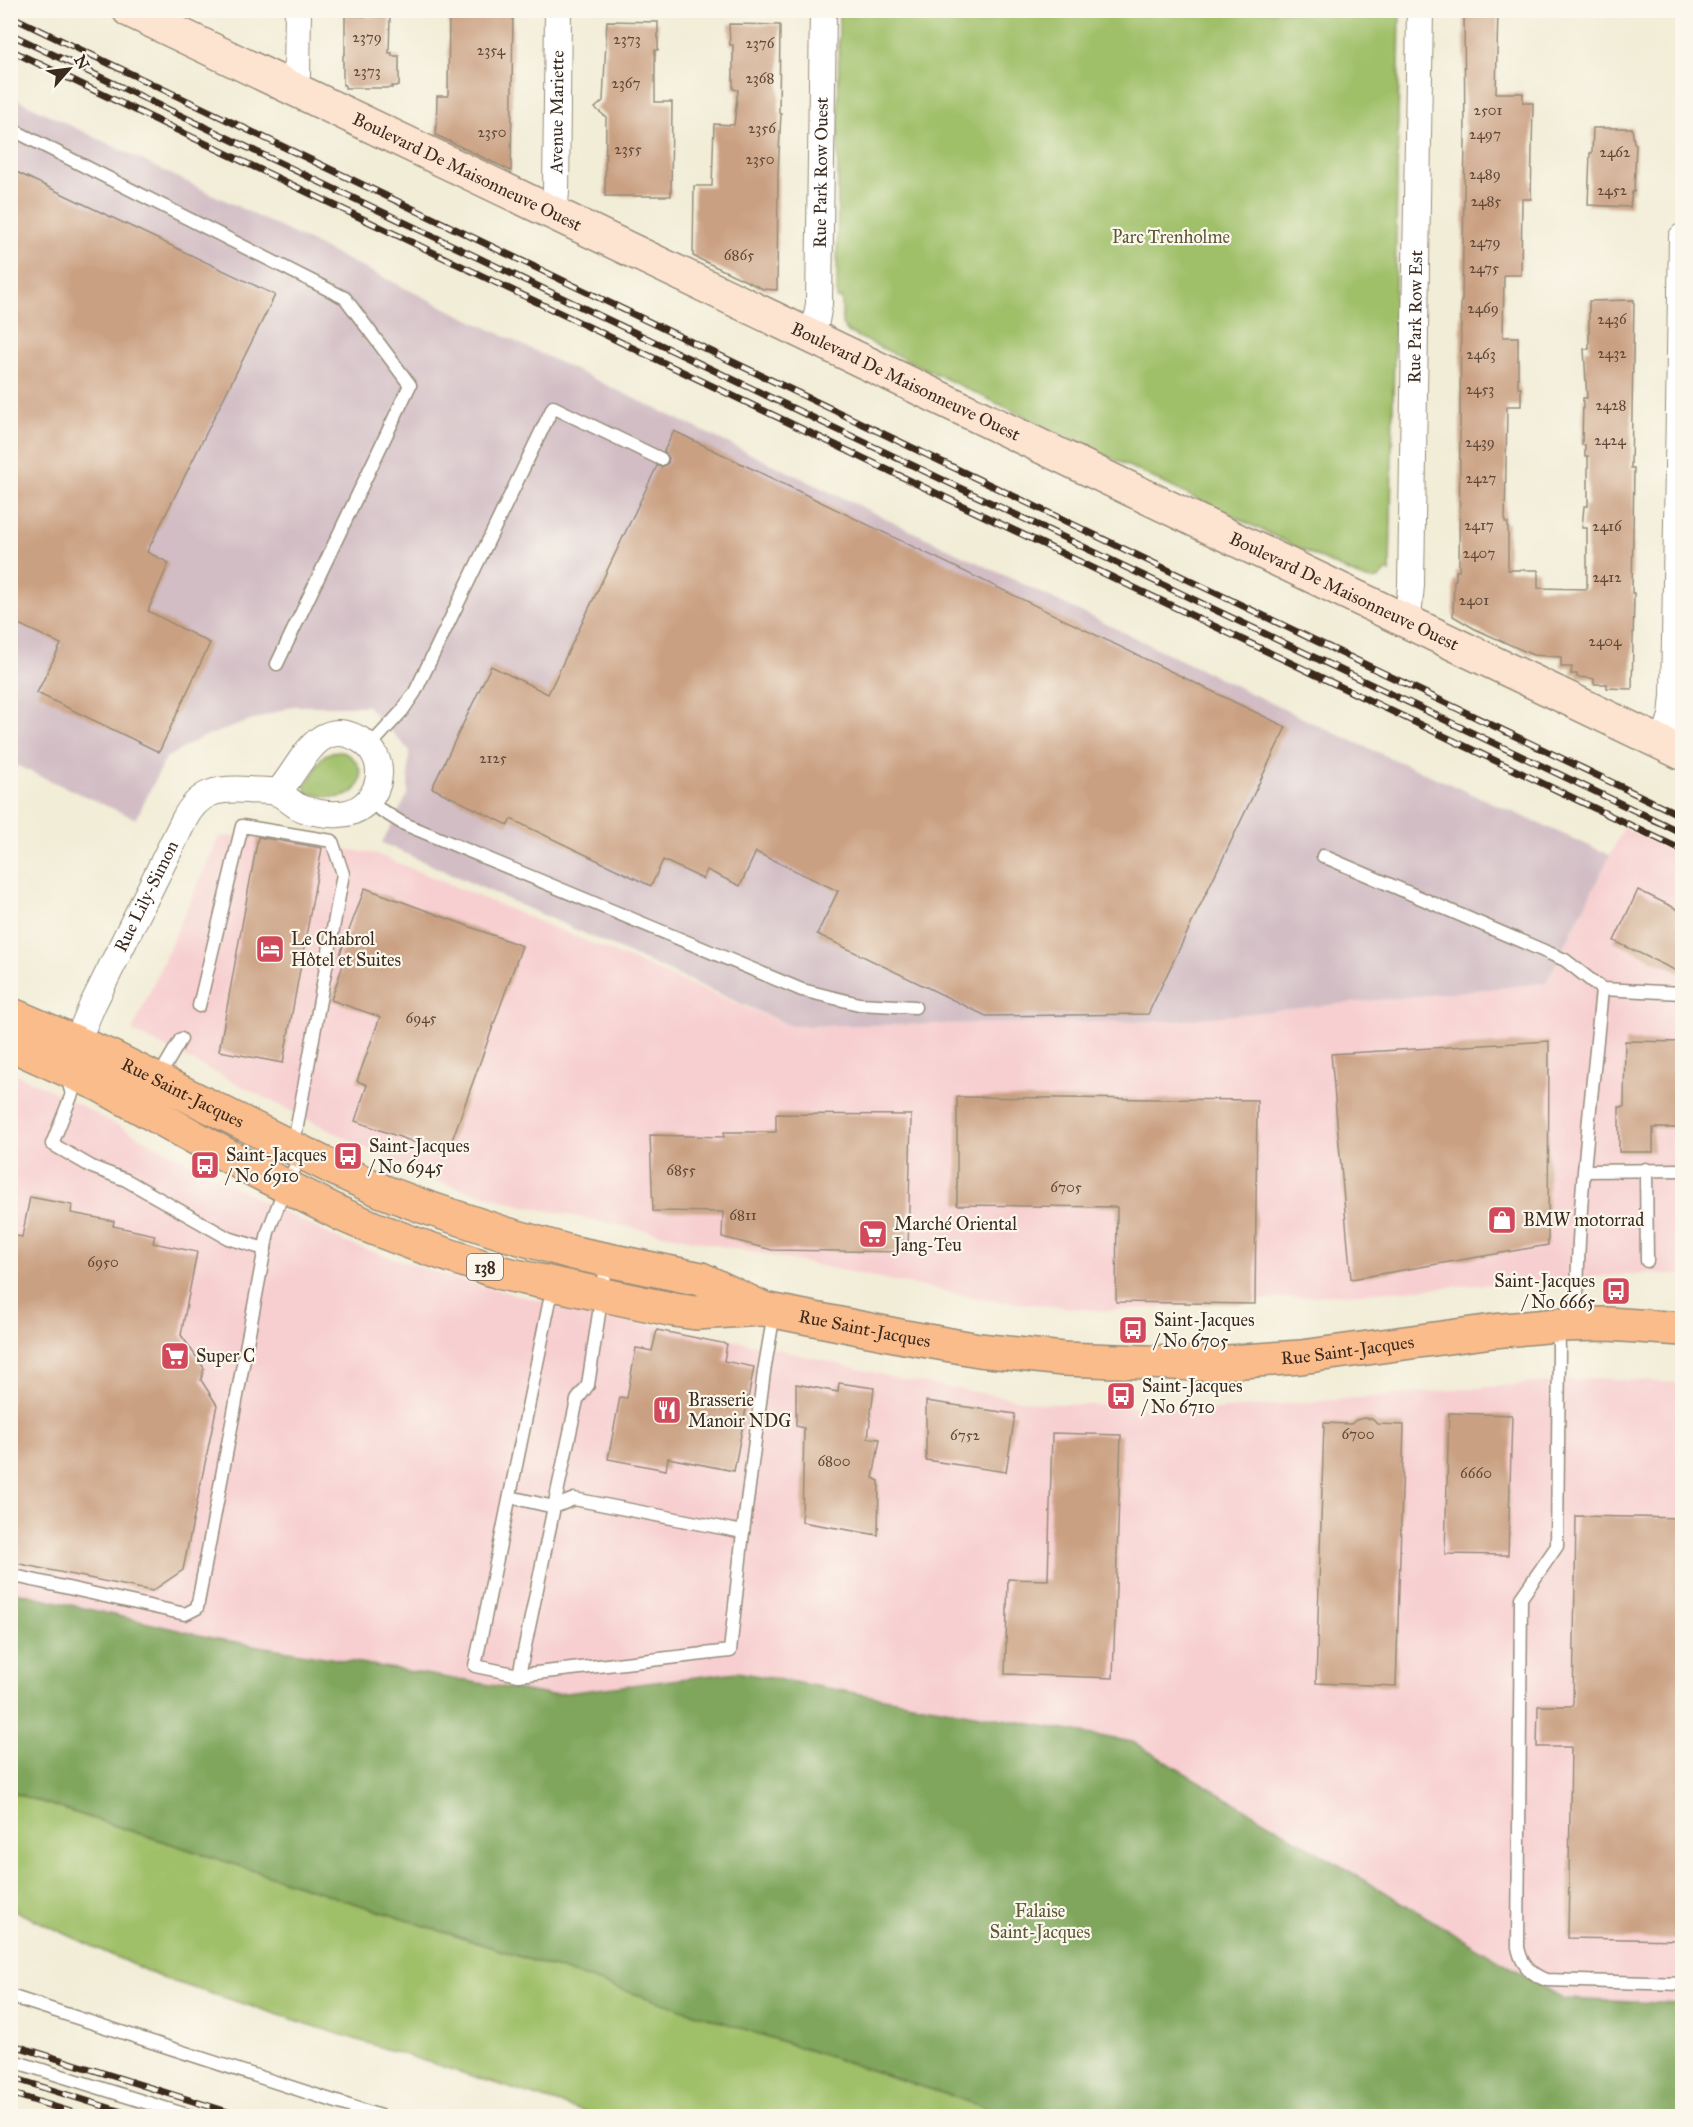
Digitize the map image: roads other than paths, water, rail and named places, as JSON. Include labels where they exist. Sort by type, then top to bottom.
[{"type":"main road","name":"Rue Saint-Jacques","points":[[10,1014],[150,1111],[343,1215],[415,1244],[502,1273],[696,1313],[769,1310],[979,1350],[1063,1359],[1171,1364],[1227,1363],[1301,1357],[1493,1331],[1567,1325],[1631,1325],[1683,1329]]},
{"type":"main road","name":"Rue Saint-Jacques","points":[[10,1044],[70,1055],[157,1080],[382,1191],[464,1221],[526,1240],[607,1260],[701,1279],[769,1310]]},
{"type":"street","name":"Boulevard De Maisonneuve Ouest","points":[[129,10],[1673,748]]},
{"type":"street","points":[[293,89],[297,75],[298,10]]},
{"type":"street","name":"Avenue Mariette","points":[[551,213],[555,205],[556,191],[558,10]]},
{"type":"street","name":"Rue Park Row Ouest","points":[[810,335],[816,321],[819,304],[823,10]]},
{"type":"street","name":"Rue Park Row Est","points":[[1405,620],[1409,607],[1412,568],[1420,10]]},
{"type":"street","points":[[1673,748],[1670,726],[1674,706],[1683,237]]},
{"type":"street","points":[[334,734],[347,734],[359,739],[369,747],[376,757],[379,783],[368,802],[352,813],[331,814],[301,808],[277,793],[286,784],[312,745],[322,738],[334,734]]},
{"type":"street","name":"Rue Lily-Simon","points":[[70,1055],[188,812],[203,796],[222,789],[277,793]]},
{"type":"lane","points":[[10,138],[19,134],[345,298],[411,385],[277,664]]},
{"type":"lane","points":[[369,747],[398,716],[415,692],[553,407],[661,459]]},
{"type":"lane","points":[[368,802],[402,823],[802,990],[859,1004],[915,1007]]},
{"type":"lane","points":[[10,1575],[185,1614],[197,1608],[268,1232],[297,1151],[343,874],[332,841],[242,826],[199,1005]]},
{"type":"lane","points":[[1323,856],[1565,960],[1602,989],[1683,993]]},
{"type":"lane","points":[[1602,989],[1585,1171],[1577,1291],[1559,1348],[1557,1546],[1521,1598],[1518,1925],[1520,1957],[1536,1976],[1546,1980],[1683,1984]]},
{"type":"lane","points":[[157,1080],[181,1039]]},
{"type":"lane","points":[[70,1055],[72,1094],[52,1144],[92,1167],[126,1180],[228,1238],[265,1249]]},
{"type":"lane","points":[[1646,1169],[1647,1261]]},
{"type":"lane","points":[[1585,1171],[1683,1170]]},
{"type":"lane","points":[[519,1675],[577,1400],[588,1385],[607,1260]]},
{"type":"lane","points":[[553,1284],[475,1666],[519,1675],[730,1651],[764,1372],[769,1310]]},
{"type":"lane","points":[[510,1497],[554,1507],[574,1499],[743,1532]]},
{"type":"lane","points":[[10,1996],[380,2116]]},
{"type":"lane","points":[[10,2060],[190,2116]]},
{"type":"railway","points":[[10,16],[1682,816]]},
{"type":"railway","points":[[10,34],[1682,833]]},
{"type":"railway","points":[[10,50],[1682,850]]},
{"type":"railway","points":[[10,2044],[241,2116]]},
{"type":"railway","points":[[10,2077],[135,2116]]},
{"type":"railway","points":[[10,2093],[84,2116]]},
{"type":"place","name":"Le Chabrol Hôtel et Suites","points":[[270,949]]},
{"type":"place","name":"Saint-Jacques / No 6945","points":[[348,1156]]},
{"type":"place","name":"Saint-Jacques / No 6910","points":[[205,1165]]},
{"type":"place","name":"BMW motorrad","points":[[1502,1220]]},
{"type":"place","name":"Marché Oriental Jang-Teu","points":[[873,1234]]},
{"type":"place","name":"Saint-Jacques / No 6665","points":[[1616,1291]]},
{"type":"place","name":"Saint-Jacques / No 6705","points":[[1133,1330]]},
{"type":"place","name":"Super C","points":[[175,1356]]},
{"type":"place","name":"Saint-Jacques / No 6710","points":[[1121,1396]]},
{"type":"place","name":"Brasserie Manoir NDG","points":[[667,1410]]},
{"type":"park label","name":"Parc Trenholme","points":[[1171,237]]},
{"type":"park label","name":"Falaise Saint-Jacques","points":[[1040,1921]]}]
